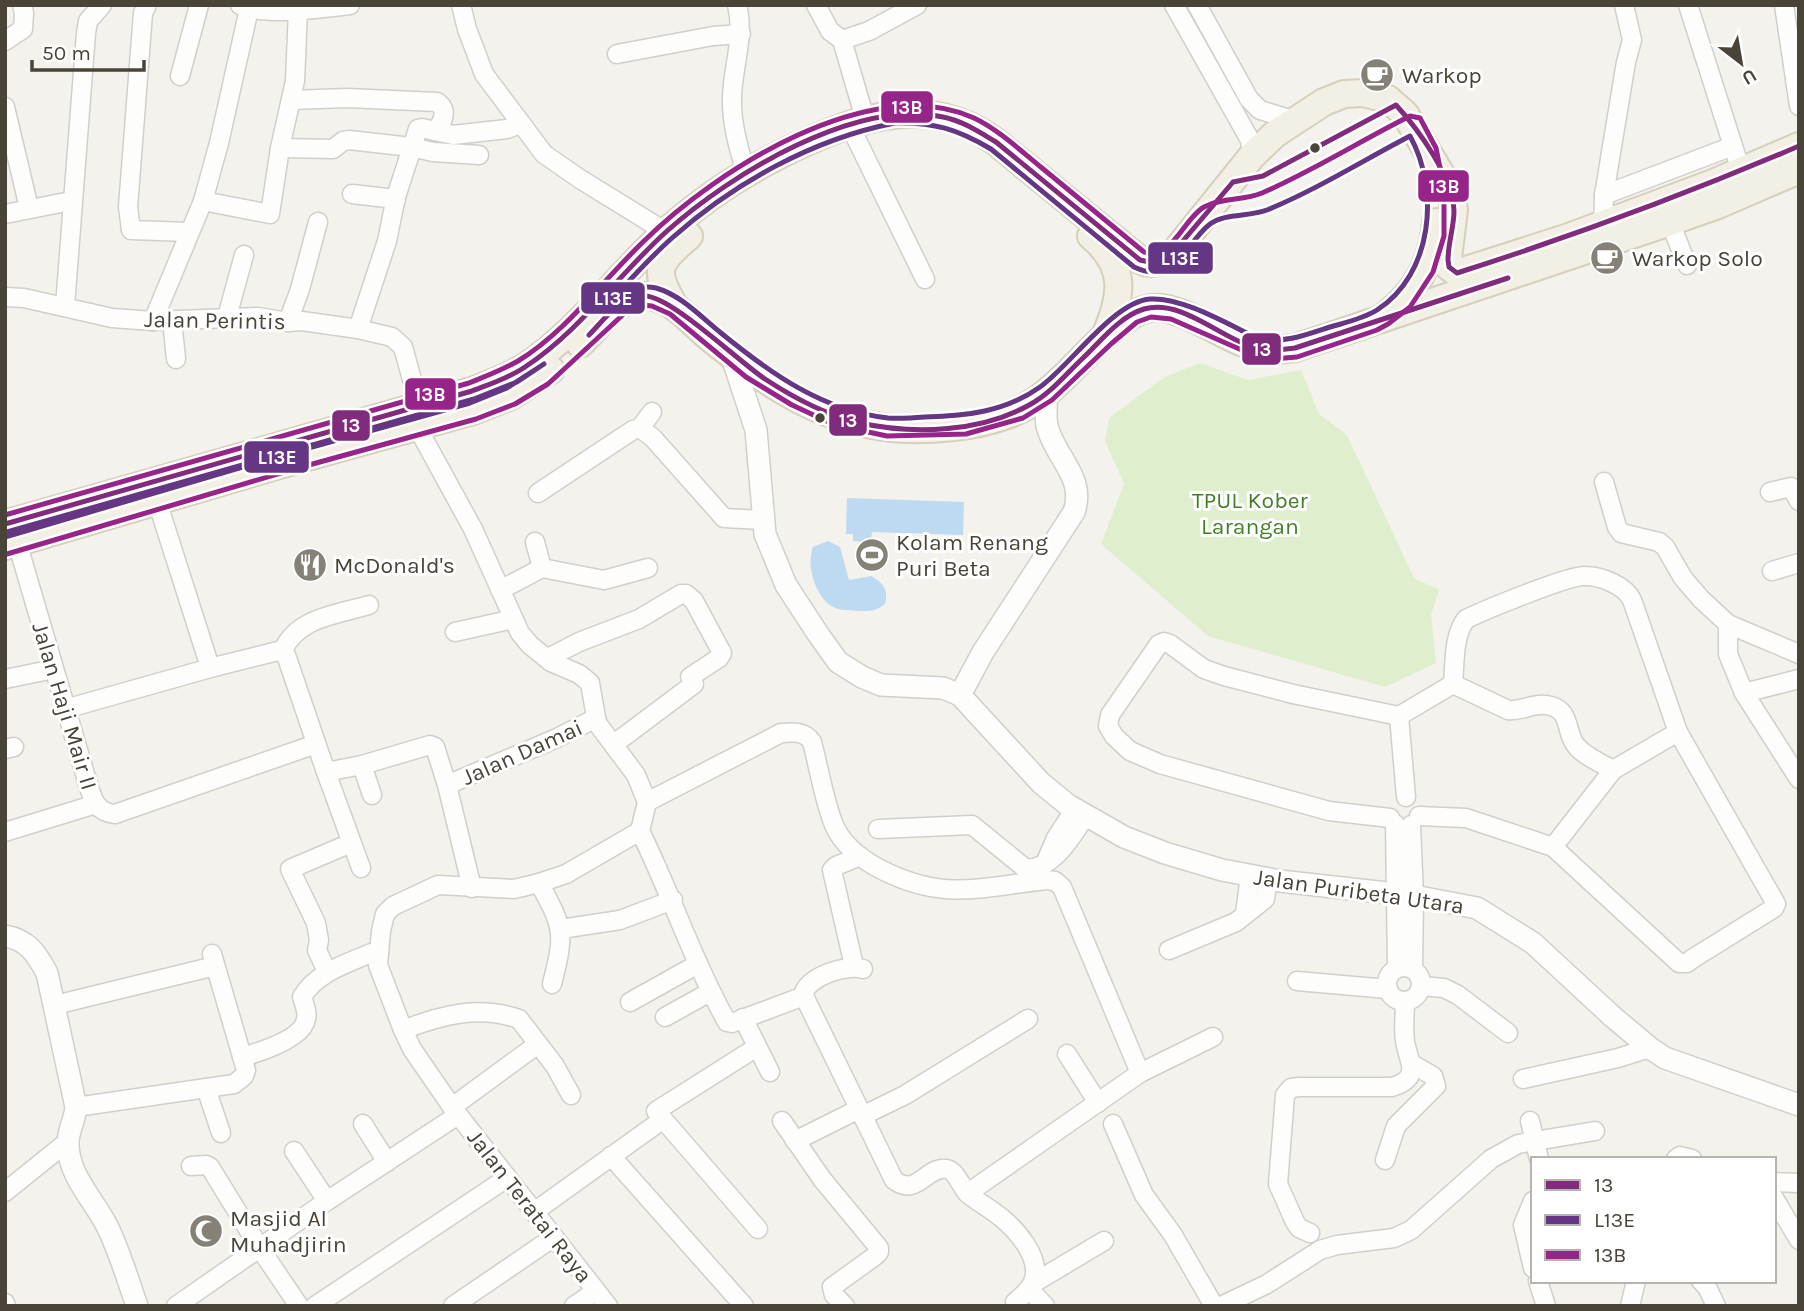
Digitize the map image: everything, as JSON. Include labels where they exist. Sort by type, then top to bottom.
[{"type":"main road","points":[[9,537],[155,491],[418,415],[527,366],[559,340],[666,232],[746,172],[806,142],[857,121],[894,114],[935,115],[983,132],[1144,262],[1156,263],[1175,251],[1268,139],[1324,102],[1344,94],[1376,95],[1392,101],[1400,108],[1428,151],[1454,200],[1448,265],[1465,281]]},
{"type":"main road","points":[[894,114],[939,125],[971,141],[1009,167],[1101,245],[1115,265],[1119,287],[1117,305],[1105,337]]},
{"type":"main road","points":[[675,307],[660,277],[666,257],[733,199],[806,142]]},
{"type":"main road","points":[[1603,235],[1737,158],[1799,146]]},
{"type":"main road","points":[[1374,322],[1395,308],[1412,290],[1431,253],[1436,205],[1428,151]]},
{"type":"main road","points":[[418,415],[472,411],[511,396],[543,377],[630,299],[650,296],[675,307],[767,380],[810,405],[838,416],[875,426],[929,428],[979,422],[1019,410],[1046,393],[1133,314],[1156,307],[1173,310],[1248,345],[1273,350],[1295,348],[1374,322],[1465,281],[1603,235],[1670,222],[1718,205],[1799,170]]},
{"type":"street","points":[[12,37],[24,22],[22,5]]},
{"type":"street","points":[[65,306],[86,33],[88,21],[102,5]]},
{"type":"street","points":[[147,5],[143,13],[128,208],[131,230],[189,232]]},
{"type":"street","points":[[180,76],[200,5]]},
{"type":"street","points":[[153,321],[203,201],[219,143],[244,7],[298,10],[350,5]]},
{"type":"street","points":[[461,5],[470,40],[484,74],[544,154],[666,232]]},
{"type":"street","points":[[737,5],[741,34],[732,94],[732,115],[746,172]]},
{"type":"street","points":[[816,5],[830,31],[842,40],[857,121],[925,279]]},
{"type":"street","points":[[842,40],[869,30],[918,5]]},
{"type":"street","points":[[1174,5],[1250,140],[1252,156]]},
{"type":"street","points":[[1197,5],[1240,85],[1260,110],[1293,120]]},
{"type":"street","points":[[1603,235],[1604,195],[1632,40],[1624,5]]},
{"type":"street","points":[[1604,195],[1737,158],[1688,5]]},
{"type":"street","points":[[1784,5],[1799,106]]},
{"type":"street","points":[[203,201],[270,214],[280,148],[295,81],[298,10]]},
{"type":"street","points":[[1194,42],[1210,29]]},
{"type":"street","points":[[617,54],[741,34]]},
{"type":"street","points":[[1224,97],[1240,85]]},
{"type":"street","points":[[290,100],[347,98],[437,102],[444,115],[442,124],[434,131]]},
{"type":"street","points":[[5,107],[29,208]]},
{"type":"street","points":[[358,329],[418,130],[422,128],[453,135],[507,129],[520,124]]},
{"type":"street","points":[[280,148],[333,149],[346,140],[442,153],[479,155]]},
{"type":"street","points":[[352,194],[396,199]]},
{"type":"street","points":[[5,214],[71,201]]},
{"type":"street","points":[[288,322],[318,222]]},
{"type":"street","points":[[1670,222],[1686,265]]},
{"type":"street","points":[[227,317],[244,255]]},
{"type":"street","name":"Jalan Perintis","points":[[5,297],[65,306],[74,311],[112,318],[153,321],[258,317],[358,329],[392,337],[404,347],[418,415]]},
{"type":"street","points":[[172,320],[176,359]]},
{"type":"street","points":[[731,354],[756,430],[765,534],[786,585],[838,662],[881,685],[943,688],[960,695],[983,652],[1074,512],[1079,499],[1072,474],[1061,458],[1047,425],[1046,393]]},
{"type":"street","points":[[538,493],[640,428],[652,412]]},
{"type":"street","points":[[418,415],[513,619],[530,645],[551,662],[579,674],[590,683],[596,718],[636,775],[647,802],[640,831],[673,900],[710,992],[727,1022],[803,995]]},
{"type":"street","points":[[640,428],[653,438],[724,518],[762,515]]},
{"type":"street","points":[[1604,482],[1618,530],[1623,534],[1659,542],[1665,547],[1683,578],[1728,624],[1799,654]]},
{"type":"street","points":[[1770,492],[1791,487],[1799,501]]},
{"type":"street","points":[[155,491],[207,660],[214,667]]},
{"type":"street","name":"Jalan Haji Mair II","points":[[9,537],[96,804],[101,810],[115,814],[316,744]]},
{"type":"street","points":[[535,542],[542,568]]},
{"type":"street","points":[[1772,571],[1799,562]]},
{"type":"street","points":[[500,590],[542,568],[604,580],[648,568]]},
{"type":"street","points":[[1583,575],[1626,590],[1678,732],[1775,899],[1774,908],[1687,963],[1679,963],[1553,847],[1466,818],[1404,821],[1329,811],[1160,764],[1130,751],[1120,743],[1111,732],[1108,722],[1116,705],[1159,644],[1164,642],[1204,669],[1224,676],[1293,694],[1399,716],[1453,684],[1457,635],[1466,619],[1583,575]]},
{"type":"street","points":[[548,658],[579,642],[639,619],[681,594],[686,594],[694,601],[722,653],[719,658],[690,677],[694,684],[614,744]]},
{"type":"street","points":[[282,652],[287,640],[306,624],[369,605]]},
{"type":"street","points":[[455,632],[513,619]]},
{"type":"street","points":[[1728,624],[1728,654],[1744,693],[1799,779]]},
{"type":"street","points":[[65,709],[214,667],[282,652],[286,655],[361,868]]},
{"type":"street","points":[[5,679],[54,669]]},
{"type":"street","points":[[1744,693],[1799,678]]},
{"type":"street","points":[[1453,684],[1508,710],[1541,704],[1553,706],[1563,713],[1573,742],[1579,749],[1613,770]]},
{"type":"street","name":"Jalan Puribeta Utara","points":[[960,695],[1041,782],[1086,815],[1124,837],[1222,870],[1459,903],[1487,913],[1533,943],[1650,1048],[1665,1058],[1799,1105]]},
{"type":"street","points":[[1399,716],[1406,797]]},
{"type":"street","name":"Jalan Damai","points":[[447,785],[557,738],[596,718]]},
{"type":"street","points":[[1553,847],[1613,770],[1678,732]]},
{"type":"street","points":[[647,802],[781,733],[802,733],[813,742],[834,826],[858,858],[928,888],[954,891],[980,889],[1047,871],[1086,815]]},
{"type":"street","points":[[326,772],[362,765],[433,744],[447,785],[472,888]]},
{"type":"street","points":[[362,765],[372,795]]},
{"type":"street","points":[[1404,821],[1418,805],[1415,801],[1401,797],[1392,803],[1404,821],[1406,969]]},
{"type":"street","points":[[5,832],[96,804]]},
{"type":"street","points":[[1047,871],[1056,838],[1086,815]]},
{"type":"street","points":[[878,829],[972,825],[1026,869],[1047,871],[1062,887],[1140,1073]]},
{"type":"street","points":[[242,1057],[274,1046],[302,1030],[307,1017],[302,997],[309,987],[327,972],[371,953],[379,954],[385,914],[393,906],[438,885],[514,889],[538,883],[566,874],[640,831]]},
{"type":"street","points":[[327,972],[317,950],[319,940],[316,923],[290,869],[351,843]]},
{"type":"street","points":[[858,858],[832,870],[858,968],[822,976],[804,990],[803,995],[894,1180],[899,1184],[910,1185],[941,1169],[953,1172],[968,1193],[1014,1230],[1028,1250],[1034,1266],[1030,1287],[1045,1306]]},
{"type":"street","points":[[1169,950],[1236,922],[1245,914],[1259,877]]},
{"type":"street","points":[[538,883],[561,929],[552,984]]},
{"type":"street","points":[[561,929],[620,920],[673,900]]},
{"type":"street","points":[[5,936],[25,941],[47,973],[76,1107],[67,1142],[71,1162],[108,1228],[137,1306]]},
{"type":"street","name":"Jalan Teratai Raya","points":[[379,954],[378,965],[412,1049],[455,1111],[608,1306]]},
{"type":"street","points":[[55,1005],[214,960],[246,1070],[234,1084],[76,1107]]},
{"type":"street","points":[[631,1002],[698,964]]},
{"type":"street","points":[[1406,969],[1418,974],[1421,986],[1415,996],[1398,1000],[1388,989],[1387,981],[1391,973],[1406,969]]},
{"type":"street","points":[[1297,981],[1388,989]]},
{"type":"street","points":[[1421,986],[1444,988],[1458,995],[1508,1033]]},
{"type":"street","points":[[665,1017],[710,992]]},
{"type":"street","points":[[1310,1233],[1299,1228],[1295,1222],[1278,1184],[1287,1092],[1299,1087],[1392,1087],[1403,1084],[1412,1064],[1405,1042],[1405,1000]]},
{"type":"street","points":[[403,1030],[464,1011],[479,1011],[519,1020],[555,1066],[571,1095]]},
{"type":"street","points":[[743,1018],[770,1072]]},
{"type":"street","points":[[794,1142],[905,1095],[1028,1019]]},
{"type":"street","points":[[968,1193],[1140,1073],[1213,1037]]},
{"type":"street","points":[[176,1306],[387,1162],[538,1044]]},
{"type":"street","points":[[757,1047],[656,1109],[662,1120],[758,1229]]},
{"type":"street","points":[[1523,1079],[1618,1058],[1650,1048]]},
{"type":"street","points":[[1067,1054],[1098,1103]]},
{"type":"street","points":[[1385,1160],[1396,1126],[1436,1086],[1433,1076],[1412,1064]]},
{"type":"street","points":[[206,1088],[221,1133]]},
{"type":"street","points":[[534,1212],[662,1120]]},
{"type":"street","points":[[782,1121],[794,1142],[879,1248],[875,1256],[832,1287],[834,1295],[845,1306]]},
{"type":"street","points":[[1530,1121],[1539,1157]]},
{"type":"street","points":[[363,1124],[387,1162]]},
{"type":"street","points":[[1113,1124],[1144,1195],[1173,1235],[1214,1306]]},
{"type":"street","points":[[1221,1306],[1267,1283],[1320,1250],[1394,1237],[1411,1230],[1491,1159],[1518,1144],[1595,1130]]},
{"type":"street","points":[[5,1192],[67,1142]]},
{"type":"street","points":[[295,1151],[327,1201]]},
{"type":"street","points":[[611,1156],[744,1306]]},
{"type":"street","points":[[191,1166],[210,1167],[299,1306]]},
{"type":"street","points":[[315,1306],[508,1178]]},
{"type":"street","points":[[1776,1182],[1799,1183]]},
{"type":"street","points":[[1776,1200],[1792,1215],[1799,1240]]},
{"type":"street","points":[[1531,1206],[1523,1225],[1531,1259]]},
{"type":"street","points":[[453,1306],[554,1237]]},
{"type":"street","points":[[1013,1304],[1030,1287],[1104,1241]]},
{"type":"street","points":[[1539,1283],[1546,1306]]},
{"type":"street","points":[[1630,1306],[1636,1283]]},
{"type":"street","points":[[1703,1283],[1716,1306]]},
{"type":"street","points":[[574,1306],[596,1291]]},
{"type":"green space","name":"TPUL Kober Larangan","points":[[1200,363],[1248,380],[1301,370],[1319,414],[1347,435],[1414,578],[1439,590],[1431,615],[1436,663],[1385,687],[1208,636],[1101,544],[1124,484],[1105,441],[1109,418],[1163,378]]},
{"type":"water","points":[[847,498],[964,502],[963,535],[872,532],[871,542],[853,541],[853,534],[846,534]]},
{"type":"water","points":[[828,541],[840,547],[849,580],[871,576],[882,584],[886,595],[885,604],[873,610],[839,609],[821,596],[814,580],[811,554],[813,547]]},
{"type":"transit line","name":"13","points":[[5,524],[472,391],[506,378],[564,337],[667,231],[725,186],[796,146],[834,130],[872,119],[908,114],[943,117],[971,127],[996,142],[1140,260],[1154,263],[1171,255],[1233,182],[1263,176],[1396,105],[1424,140],[1448,183],[1454,211],[1448,260],[1449,267],[1457,273],[1630,214],[1799,146]]},
{"type":"transit line","name":"13B","points":[[5,515],[469,383],[506,367],[536,349],[552,335],[644,241],[711,185],[753,158],[797,135],[843,118],[889,107],[933,107],[974,118],[1010,141],[1144,252],[1154,253],[1170,245],[1204,207],[1262,193],[1410,116],[1420,118],[1436,148],[1444,188],[1444,236],[1433,272],[1410,307],[1377,330],[1297,357],[1273,359],[1253,355],[1171,319],[1151,317],[1137,322],[1052,400],[1023,418],[966,434],[887,436],[835,425],[792,405],[746,377],[670,314],[652,306],[642,305],[627,311],[548,384],[515,404],[476,419],[298,468],[7,554]]},
{"type":"transit line","name":"L13E","points":[[895,123],[945,128],[991,149],[1134,267],[1149,272],[1160,272],[1170,267],[1210,224],[1267,210],[1410,136],[1425,181],[1428,205],[1426,230],[1410,275],[1396,294],[1366,316],[1302,336],[1268,340],[1259,339],[1177,302],[1150,299],[1121,311],[1052,377],[1027,395],[985,411],[955,415],[888,418],[864,414],[820,399],[778,376],[682,301],[656,288],[632,290],[600,312],[672,238],[721,199],[805,152],[864,130],[895,123]]},
{"type":"transit line","name":"13","points":[[589,335],[613,310],[627,300],[644,296],[656,299],[687,317],[765,379],[823,411],[847,420],[881,427],[925,430],[991,420],[1031,404],[1052,389],[1119,323],[1144,309],[1172,309],[1253,347],[1284,349],[1295,348],[1508,278]]},
{"type":"transit line","name":"L13E","points":[[5,537],[470,403],[507,388],[544,364],[517,382],[474,399],[7,532]]},
{"type":"place","name":"Warkop","points":[[1377,75]]},
{"type":"place","name":"Warkop Solo","points":[[1607,258]]},
{"type":"place","name":"Kolam Renang Puri Beta","points":[[872,555]]},
{"type":"place","name":"McDonald's","points":[[310,565]]},
{"type":"place","name":"Masjid Al Muhadjirin","points":[[206,1231]]}]
